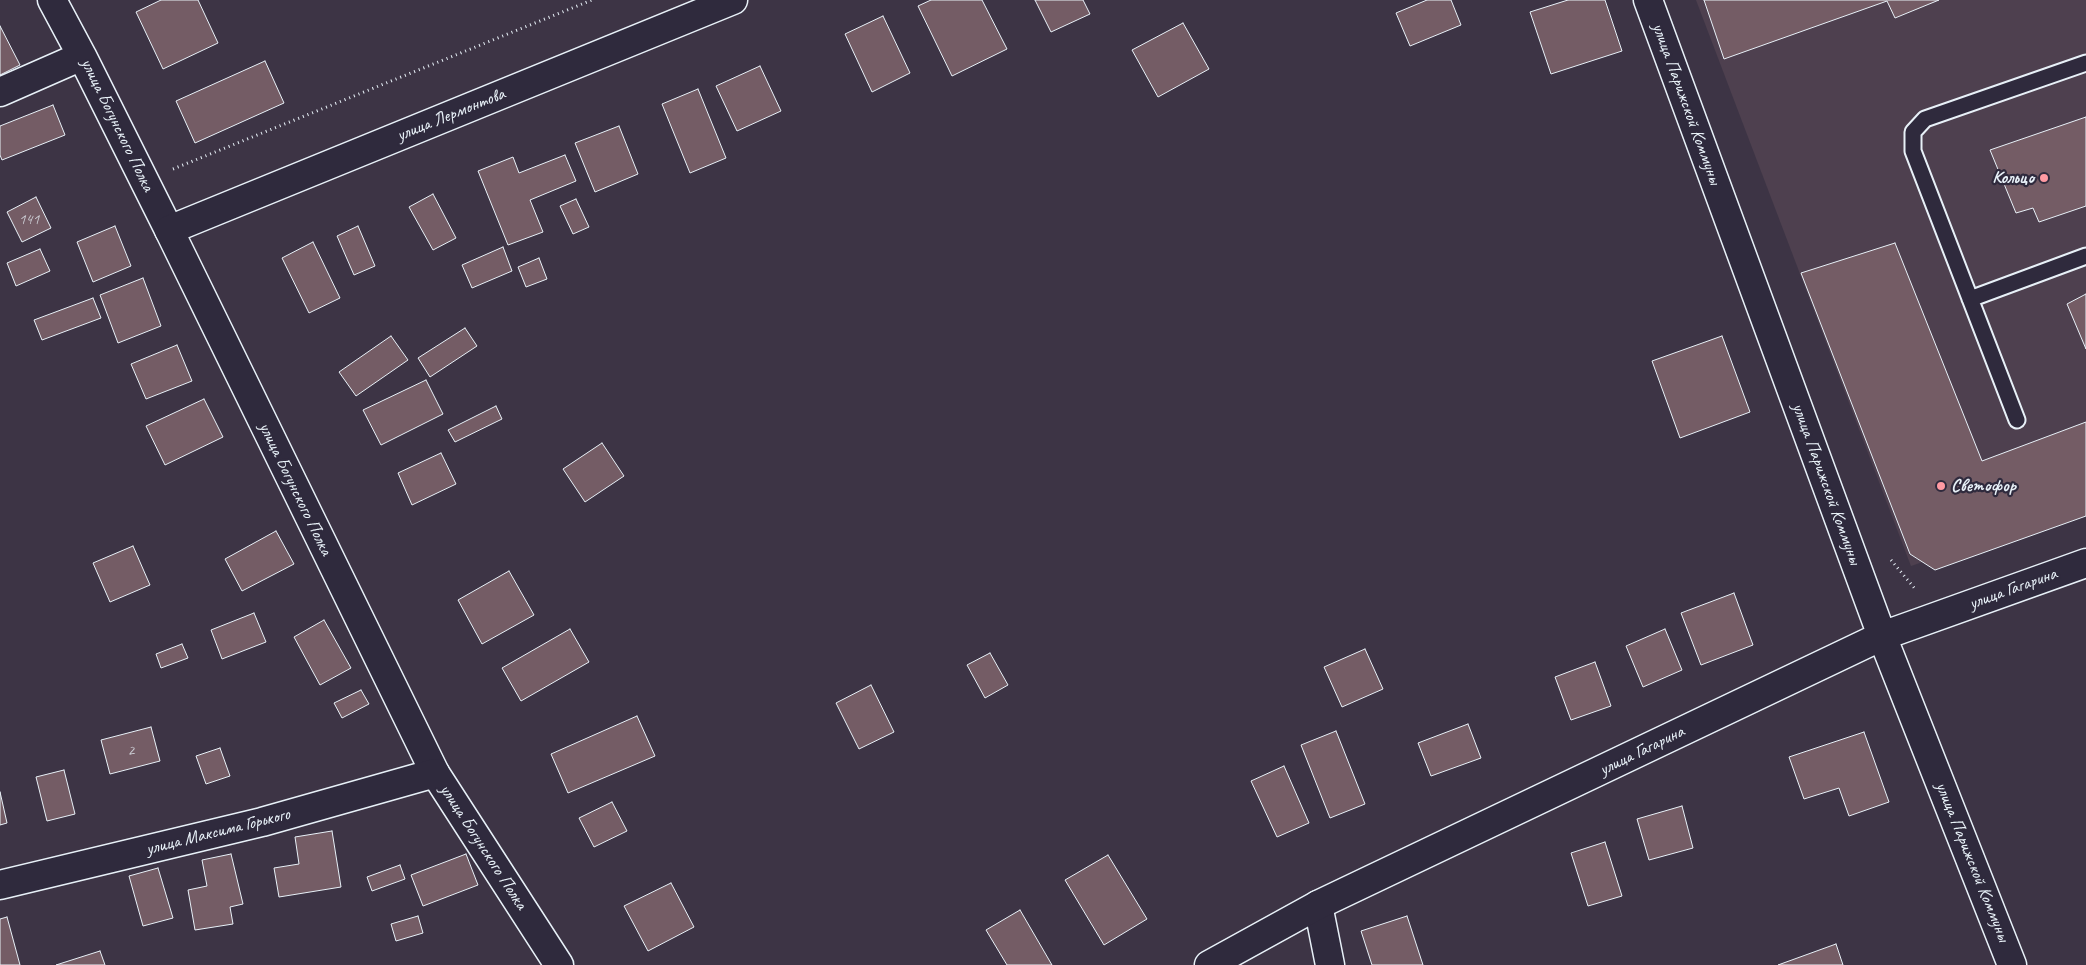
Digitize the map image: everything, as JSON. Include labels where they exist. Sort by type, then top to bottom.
[{"type":"street","name":"улица Богунского Полка","points":[[52,0],[169,230],[435,773],[559,965]]},
{"type":"street","name":"улица Лермонтова","points":[[169,230],[733,0]]},
{"type":"street","name":"улица Парижской Коммуны","points":[[1648,0],[1882,636],[2012,965]]},
{"type":"street","points":[[0,92],[82,56]]},
{"type":"street","name":"улица Гагарина","points":[[1209,965],[1318,905],[1882,636],[2086,563]]},
{"type":"street","name":"улица Максима Горького","points":[[0,885],[262,822],[435,773]]},
{"type":"street","points":[[1318,905],[1330,965]]},
{"type":"lane","points":[[2017,420],[1913,151],[1913,132],[1925,119],[2086,64]]},
{"type":"lane","points":[[1970,299],[2086,256]]},
{"type":"path","points":[[144,181],[592,0]]},
{"type":"shaded area","points":[[1696,0],[2086,0],[2086,506],[1911,566]]},
{"type":"building","points":[[161,0],[198,0],[218,43],[163,69],[136,12]]},
{"type":"building","points":[[931,0],[982,0],[1007,49],[952,76],[918,6]]},
{"type":"building","points":[[1035,0],[1083,0],[1090,14],[1051,32]]},
{"type":"building","points":[[1427,0],[1451,0],[1461,25],[1410,46],[1396,13]]},
{"type":"building","points":[[1568,0],[1605,0],[1622,51],[1551,74],[1530,12]]},
{"type":"building","points":[[1704,0],[1939,0],[1895,18],[1887,1],[1724,59]]},
{"type":"building","points":[[883,16],[910,73],[872,92],[845,34]]},
{"type":"building","points":[[1183,23],[1209,69],[1158,97],[1132,50]]},
{"type":"building","points":[[0,26],[20,65],[0,75]]},
{"type":"building","points":[[265,61],[284,103],[195,143],[176,101]]},
{"type":"building","points":[[760,66],[781,111],[737,131],[716,86]]},
{"type":"building","points":[[698,89],[726,158],[690,173],[662,104]]},
{"type":"building","points":[[53,105],[65,135],[2,160],[0,155],[0,126]]},
{"type":"building","name":"Кольцо","points":[[2086,117],[2086,206],[2039,222],[2033,208],[2016,213],[1990,150]]},
{"type":"building","points":[[619,126],[638,174],[595,192],[575,143]]},
{"type":"building","points":[[565,155],[576,181],[530,200],[543,232],[508,245],[478,171],[513,157],[519,173]]},
{"type":"building","points":[[433,194],[456,238],[433,250],[409,207]]},
{"type":"building","points":[[36,197],[51,228],[22,242],[7,212]]},
{"type":"building","points":[[576,199],[589,227],[573,234],[560,206]]},
{"type":"building","points":[[115,226],[131,266],[93,282],[77,242]]},
{"type":"building","points":[[358,226],[375,266],[354,275],[337,236]]},
{"type":"building","points":[[313,242],[340,298],[309,313],[282,258]]},
{"type":"building","points":[[1895,243],[1982,461],[2086,422],[2086,516],[1935,570],[1910,554],[1801,273]]},
{"type":"building","points":[[503,247],[512,271],[472,288],[462,265]]},
{"type":"building","points":[[40,249],[50,271],[16,286],[7,263]]},
{"type":"building","points":[[539,258],[547,279],[526,287],[518,267]]},
{"type":"building","points":[[143,278],[161,326],[118,343],[100,295]]},
{"type":"building","points":[[2086,294],[2086,349],[2067,304]]},
{"type":"building","points":[[93,298],[101,318],[42,340],[34,320]]},
{"type":"building","points":[[465,328],[477,346],[430,377],[418,358]]},
{"type":"building","points":[[391,336],[408,360],[356,396],[339,372]]},
{"type":"building","points":[[1722,336],[1750,412],[1680,438],[1652,361]]},
{"type":"building","points":[[177,345],[192,381],[146,399],[131,364]]},
{"type":"building","points":[[426,380],[443,414],[381,445],[363,410]]},
{"type":"building","points":[[204,399],[223,437],[165,465],[146,426]]},
{"type":"building","points":[[496,406],[502,419],[455,442],[448,430]]},
{"type":"building","points":[[602,443],[624,476],[585,502],[563,469]]},
{"type":"building","points":[[441,453],[456,484],[412,505],[398,473]]},
{"type":"building","points":[[276,531],[294,564],[242,591],[225,559]]},
{"type":"building","points":[[133,546],[150,585],[110,602],[93,563]]},
{"type":"building","points":[[509,571],[534,615],[482,644],[458,600]]},
{"type":"building","points":[[1734,593],[1753,645],[1701,665],[1681,613]]},
{"type":"building","points":[[254,613],[266,642],[222,659],[211,630]]},
{"type":"building","points":[[324,620],[351,668],[320,685],[294,637]]},
{"type":"building","points":[[570,629],[589,662],[521,701],[502,668]]},
{"type":"building","points":[[1665,629],[1682,670],[1643,687],[1626,646]]},
{"type":"building","points":[[182,644],[188,658],[161,668],[156,654]]},
{"type":"building","points":[[1365,649],[1383,689],[1342,707],[1324,667]]},
{"type":"building","points":[[990,653],[1008,685],[985,698],[967,665]]},
{"type":"building","points":[[1595,662],[1611,706],[1571,720],[1555,677]]},
{"type":"building","points":[[871,685],[894,732],[859,749],[836,703]]},
{"type":"building","points":[[361,690],[369,704],[342,718],[334,703]]},
{"type":"building","points":[[637,716],[655,756],[568,793],[551,754]]},
{"type":"building","points":[[1468,724],[1481,758],[1431,776],[1418,743]]},
{"type":"building","points":[[151,727],[160,761],[110,774],[101,740]]},
{"type":"building","points":[[1336,731],[1365,804],[1330,818],[1301,745]]},
{"type":"building","points":[[1864,732],[1889,802],[1849,816],[1839,788],[1804,799],[1789,757]]},
{"type":"building","points":[[220,748],[230,776],[206,784],[196,756]]},
{"type":"building","points":[[1284,766],[1309,823],[1277,837],[1251,781]]},
{"type":"building","points":[[64,770],[75,814],[47,821],[36,777]]},
{"type":"building","points":[[0,792],[7,823],[0,825]]},
{"type":"building","points":[[612,802],[627,831],[594,847],[579,818]]},
{"type":"building","points":[[1682,806],[1693,848],[1649,860],[1637,819]]},
{"type":"building","points":[[332,831],[341,887],[279,897],[274,868],[299,864],[295,837]]},
{"type":"building","points":[[1605,842],[1622,896],[1588,906],[1571,853]]},
{"type":"building","points":[[231,854],[243,904],[230,907],[233,924],[195,930],[188,890],[207,886],[202,860]]},
{"type":"building","points":[[466,854],[478,885],[423,906],[411,875]]},
{"type":"building","points":[[1108,855],[1147,919],[1104,945],[1065,880]]},
{"type":"building","points":[[400,865],[405,879],[372,891],[367,877]]},
{"type":"building","points":[[158,868],[173,918],[143,926],[129,876]]},
{"type":"building","points":[[671,883],[694,927],[648,951],[624,906]]},
{"type":"building","points":[[1020,910],[1052,965],[1007,965],[986,930]]},
{"type":"building","points":[[418,916],[423,933],[396,941],[391,924]]},
{"type":"building","points":[[1407,916],[1423,965],[1372,965],[1361,931]]},
{"type":"building","points":[[7,917],[20,965],[0,965],[0,919]]},
{"type":"building","points":[[1836,944],[1843,965],[1778,965]]},
{"type":"building","points":[[100,951],[105,965],[56,965]]},
{"type":"place","name":"Кольцо","points":[[2044,178]]},
{"type":"place","name":"Светофор","points":[[1941,486]]}]
